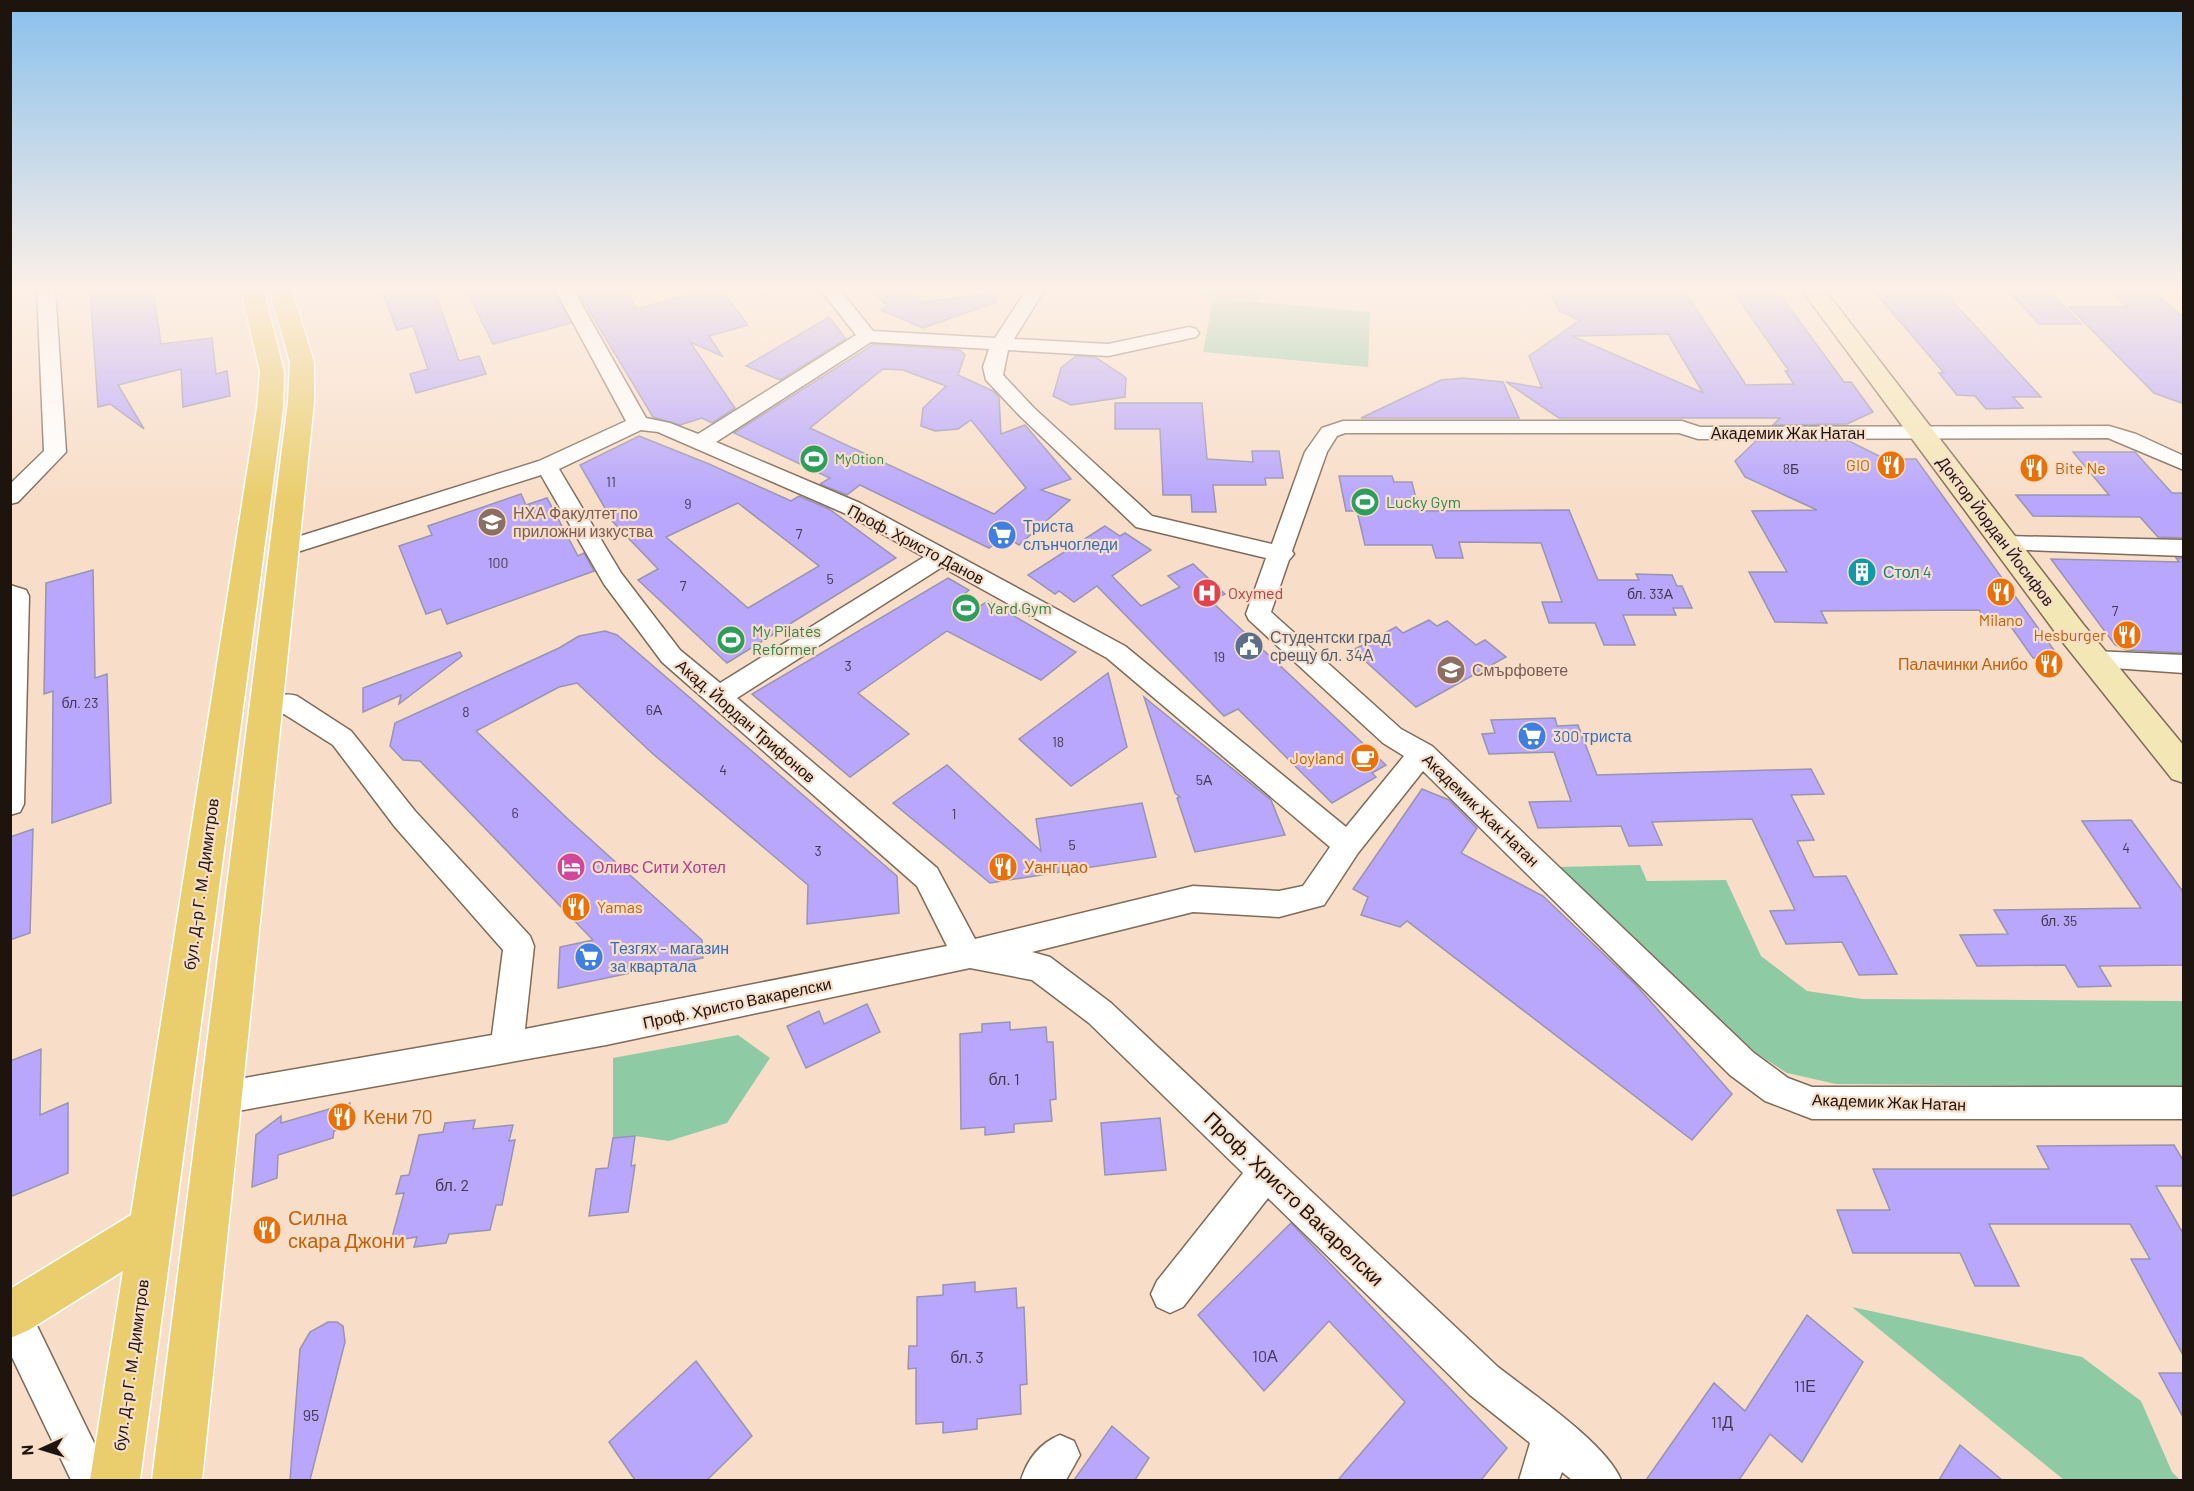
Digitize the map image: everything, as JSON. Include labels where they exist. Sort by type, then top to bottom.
[{"type":"main road","name":"бул. Д-р Г. М. Димитров","points":[[115,1480],[270,408],[272,372],[269,359]]},
{"type":"main road","points":[[177,1480],[301,402],[301,359]]},
{"type":"main road","points":[[12,1312],[151,1228]]},
{"type":"street","points":[[10,497],[55,453],[50,359]]},
{"type":"street","points":[[283,549],[547,466],[638,423],[602,359]]},
{"type":"street","points":[[701,442],[832,359]]},
{"type":"street","points":[[996,359],[992,370],[993,376],[1027,412],[1144,522],[1282,554]]},
{"type":"street","name":"Доктор Йордан Йосифов","points":[[1865,359],[2093,660],[2184,770]]},
{"type":"street","name":"Проф. Христо Данов","points":[[638,423],[663,427],[701,442],[852,508],[1116,652],[1348,845]]},
{"type":"street","name":"Академик Жак Натан","points":[[2184,463],[2165,458],[2131,437],[2109,432],[1961,435],[1698,433],[1682,428],[1343,427],[1329,432],[1316,452],[1282,554],[1258,614],[1392,736],[1422,753],[1742,1064],[1777,1090],[1812,1102],[1910,1105],[2184,1103]]},
{"type":"street","name":"Акад. Йордан Трифонов","points":[[547,466],[612,578],[671,656],[927,877],[967,955]]},
{"type":"street","points":[[2006,544],[2184,548]]},
{"type":"street","points":[[718,697],[942,557]]},
{"type":"street","points":[[10,593],[17,596],[10,804]]},
{"type":"street","points":[[2093,660],[2184,664]]},
{"type":"street","points":[[265,708],[288,703],[342,738],[405,819],[519,946],[506,1049]]},
{"type":"street","name":"Проф. Христо Вакарелски","points":[[221,1098],[506,1049],[967,955],[1193,899],[1279,904],[1313,897],[1348,845],[1422,753]]},
{"type":"street","name":"Проф. Христо Вакарелски","points":[[967,955],[1039,967],[1100,1013],[1484,1381],[1552,1435],[1601,1480]]},
{"type":"street","points":[[1170,1294],[1266,1172]]},
{"type":"street","points":[[12,1312],[92,1480]]},
{"type":"street","points":[[1539,1480],[1552,1435]]},
{"type":"green space","points":[[1275,359],[1368,359],[1368,367]]},
{"type":"green space","points":[[1640,865],[1647,881],[1726,880],[1761,956],[1807,991],[1862,999],[2183,1001],[2183,1087],[1836,1084],[1787,1073],[1756,1053],[1556,867]]},
{"type":"green space","points":[[738,1035],[770,1058],[727,1123],[669,1141],[635,1136],[613,1138],[613,1058]]},
{"type":"green space","points":[[1852,1307],[2082,1357],[2141,1401],[2172,1472],[2180,1480],[2064,1480]]},
{"type":"building","points":[[95,359],[214,359],[216,374],[227,371],[230,396],[183,407],[181,369],[118,385],[144,429],[110,404],[98,407]]},
{"type":"building","points":[[424,359],[458,359],[459,361],[480,359],[486,374],[416,393],[410,374],[428,369]]},
{"type":"building","points":[[618,359],[701,359],[735,408],[712,423],[702,418],[680,425],[653,417]]},
{"type":"building","points":[[759,359],[814,359],[780,380],[746,366]]},
{"type":"building","points":[[851,359],[964,359],[958,375],[993,391],[999,397],[1001,434],[1025,425],[1071,479],[1041,490],[1070,500],[1019,545],[1011,540],[998,541],[989,548],[860,485],[847,495],[820,484],[830,478],[734,433]],"holes":[[[883,369],[903,370],[946,386],[923,408],[921,426],[935,431],[958,429],[971,420],[1026,488],[994,514],[810,428]]]},
{"type":"building","points":[[1073,359],[1097,359],[1126,378],[1125,397],[1071,405],[1053,396],[1061,368]]},
{"type":"building","points":[[1530,359],[1624,359],[1703,393],[1683,359],[1729,359],[1746,385],[1794,384],[1785,371],[1789,371],[1780,359],[1827,359],[1844,382],[1851,382],[1873,412],[1847,424],[1773,425],[1780,418],[1559,418],[1506,382],[1542,388]]},
{"type":"building","points":[[1932,359],[2005,359],[2041,397],[2013,397],[2023,408],[1986,409],[1975,396],[1957,395],[1939,373],[1944,373]]},
{"type":"building","points":[[2120,359],[2184,359],[2184,404],[2154,393]]},
{"type":"building","points":[[1463,378],[1503,382],[1519,418],[1361,418],[1441,380]]},
{"type":"building","points":[[1115,403],[1202,403],[1207,459],[1253,462],[1252,451],[1279,451],[1283,478],[1265,478],[1266,485],[1213,485],[1216,512],[1192,512],[1191,495],[1163,495],[1160,429],[1115,429]]},
{"type":"building","points":[[639,436],[791,501],[799,496],[829,509],[896,558],[727,663],[638,580],[658,569],[613,522],[580,465]],"holes":[[[738,503],[819,566],[748,608],[666,537]]]},
{"type":"building","points":[[1756,441],[1849,441],[1885,459],[1916,459],[2059,657],[2033,658],[2007,621],[1988,622],[1979,610],[1821,611],[1827,623],[1775,622],[1749,572],[1787,572],[1752,511],[1817,510],[1745,477],[1735,461]]},
{"type":"building","points":[[2073,452],[2135,452],[2172,493],[2184,493],[2184,538],[2158,537],[2140,517],[2033,516],[2016,495],[2109,495]]},
{"type":"building","points":[[1339,476],[1392,476],[1394,482],[1412,482],[1419,511],[1569,510],[1598,580],[1639,580],[1636,574],[1672,575],[1677,586],[1682,586],[1692,608],[1673,608],[1676,615],[1623,615],[1635,645],[1604,645],[1595,623],[1549,623],[1542,602],[1562,602],[1541,543],[1459,542],[1463,558],[1436,558],[1432,545],[1365,545],[1357,511],[1346,511]]},
{"type":"building","points":[[521,494],[526,505],[547,498],[578,556],[584,553],[594,571],[447,624],[441,609],[426,614],[399,546],[432,535],[428,526]]},
{"type":"building","points":[[1105,526],[1120,536],[1125,533],[1151,550],[1112,576],[1141,606],[1180,587],[1168,576],[1193,564],[1225,594],[1211,601],[1386,765],[1372,773],[1376,777],[1332,803],[1238,709],[1224,716],[1097,586],[1074,602],[1059,591],[1055,594],[1028,575]]},
{"type":"building","points":[[2176,558],[2184,558],[2184,653],[2126,650],[2115,645],[2051,559],[2179,562]]},
{"type":"building","points":[[93,570],[95,678],[107,674],[111,803],[52,823],[53,691],[44,694],[46,583]]},
{"type":"building","points":[[948,578],[969,590],[952,604],[962,617],[988,601],[1076,652],[1041,680],[947,631],[858,693],[909,734],[850,777],[752,694]]},
{"type":"building","points":[[1429,620],[1437,626],[1447,621],[1476,645],[1485,640],[1506,657],[1416,707],[1353,650],[1396,627],[1403,633]]},
{"type":"building","points":[[605,631],[617,635],[897,876],[899,913],[807,924],[808,885],[653,754],[577,683],[559,687],[476,731],[569,820],[702,940],[703,958],[558,988],[560,947],[593,940],[420,761],[403,760],[390,746],[395,723],[559,648],[579,636]]},
{"type":"building","points":[[460,652],[462,656],[399,704],[401,695],[363,712],[363,688]]},
{"type":"building","points":[[1108,673],[1127,747],[1071,786],[1019,739]]},
{"type":"building","points":[[1144,697],[1271,800],[1285,835],[1195,852],[1177,798],[1180,797],[1175,793]]},
{"type":"building","points":[[1555,718],[1557,726],[1578,725],[1597,775],[1811,769],[1824,794],[1791,795],[1814,840],[1797,841],[1814,877],[1846,876],[1897,974],[1859,975],[1842,942],[1786,944],[1770,911],[1795,910],[1752,819],[1652,822],[1662,845],[1629,846],[1621,826],[1538,828],[1529,802],[1571,801],[1554,752],[1489,754],[1482,734],[1495,733],[1491,720]]},
{"type":"building","points":[[947,765],[1041,851],[1036,819],[1142,803],[1156,857],[990,883],[893,803]]},
{"type":"building","points":[[1422,789],[1449,800],[1477,828],[1461,853],[1543,896],[1636,985],[1732,1094],[1692,1140],[1407,921],[1400,927],[1361,915],[1368,897],[1353,889]]},
{"type":"building","points":[[2131,820],[2184,893],[2184,965],[2099,966],[2111,986],[2078,987],[2065,965],[1977,966],[1960,935],[2008,934],[1994,910],[2141,908],[2082,821]]},
{"type":"building","points":[[33,829],[30,933],[10,940],[10,837]]},
{"type":"building","points":[[867,1004],[880,1032],[806,1068],[787,1026],[819,1011],[824,1024]]},
{"type":"building","points":[[1010,1022],[1010,1030],[1046,1027],[1047,1042],[1053,1042],[1056,1099],[1050,1100],[1052,1121],[1014,1124],[1014,1132],[985,1135],[985,1127],[961,1129],[960,1034],[982,1032],[982,1024]]},
{"type":"building","points":[[41,1049],[40,1115],[68,1103],[68,1173],[10,1197],[10,1061]]},
{"type":"building","points":[[350,1103],[348,1126],[334,1131],[333,1138],[278,1155],[277,1178],[252,1187],[256,1135],[281,1116],[281,1123]]},
{"type":"building","points":[[1160,1118],[1166,1170],[1105,1175],[1101,1123]]},
{"type":"building","points":[[475,1120],[473,1129],[513,1125],[509,1141],[515,1140],[502,1205],[496,1205],[490,1230],[449,1234],[446,1243],[414,1247],[417,1237],[391,1241],[404,1193],[396,1194],[401,1176],[409,1175],[419,1135],[443,1132],[445,1123]]},
{"type":"building","points":[[635,1136],[631,1166],[635,1165],[628,1212],[589,1216],[596,1169],[608,1168],[613,1138]]},
{"type":"building","points":[[2174,1145],[2184,1162],[2184,1186],[2156,1186],[2184,1235],[2184,1357],[2131,1259],[2150,1259],[2130,1224],[1989,1224],[2019,1286],[1975,1286],[1960,1253],[1853,1253],[1837,1210],[1890,1210],[1873,1169],[2049,1169],[2037,1146]]},
{"type":"building","points":[[1291,1223],[1507,1448],[1481,1480],[1338,1480],[1405,1402],[1329,1321],[1264,1391],[1198,1315]]},
{"type":"building","points":[[975,1282],[975,1292],[1016,1288],[1017,1308],[1024,1307],[1027,1384],[1020,1385],[1021,1414],[977,1419],[977,1429],[943,1433],[943,1422],[916,1424],[916,1368],[908,1369],[909,1346],[917,1346],[917,1297],[943,1295],[943,1285]]},
{"type":"building","points":[[1807,1315],[1863,1362],[1802,1462],[1770,1434],[1739,1480],[1646,1480],[1714,1383],[1745,1411]]},
{"type":"building","points":[[328,1322],[337,1322],[343,1326],[345,1342],[310,1480],[290,1480],[300,1349],[310,1332]]},
{"type":"building","points":[[696,1361],[752,1436],[707,1480],[635,1480],[609,1442]]},
{"type":"building","points":[[2159,1373],[2184,1373],[2184,1419]]},
{"type":"building","points":[[1112,1426],[1149,1458],[1135,1480],[1074,1480]]},
{"type":"building","points":[[1960,1445],[2002,1480],[1939,1480]]},
{"type":"place","name":"MyOtion","points":[[814,459]]},
{"type":"place","name":"GIO","points":[[1891,465]]},
{"type":"place","name":"Bite Ne","points":[[2034,468]]},
{"type":"place","name":"Lucky Gym","points":[[1365,502]]},
{"type":"place","name":"НХА Факултет по приложни изкуства","points":[[492,522]]},
{"type":"place","name":"Триста слънчогледи","points":[[1002,535]]},
{"type":"place","name":"Стол 4","points":[[1862,572]]},
{"type":"place","name":"Milano","points":[[2001,592]]},
{"type":"place","name":"Oxymed","points":[[1207,593]]},
{"type":"place","name":"Yard Gym","points":[[966,608]]},
{"type":"place","name":"Hesburger","points":[[2127,635]]},
{"type":"place","name":"My Pilates Reformer","points":[[731,640]]},
{"type":"place","name":"Студентски град срещу бл. 34А","points":[[1249,646]]},
{"type":"place","name":"Палачинки Анибо","points":[[2049,664]]},
{"type":"place","name":"Смърфовете","points":[[1451,670]]},
{"type":"place","name":"300 триста","points":[[1532,736]]},
{"type":"place","name":"Joyland","points":[[1365,758]]},
{"type":"place","name":"Оливс Сити Хотел","points":[[571,867]]},
{"type":"place","name":"Уанг цао","points":[[1003,867]]},
{"type":"place","name":"Yamas","points":[[576,907]]},
{"type":"place","name":"Тезгях - магазин за квартала","points":[[589,957]]},
{"type":"place","name":"Кени 70","points":[[342,1117]]},
{"type":"place","name":"Силна скара Джони","points":[[267,1230]]}]
